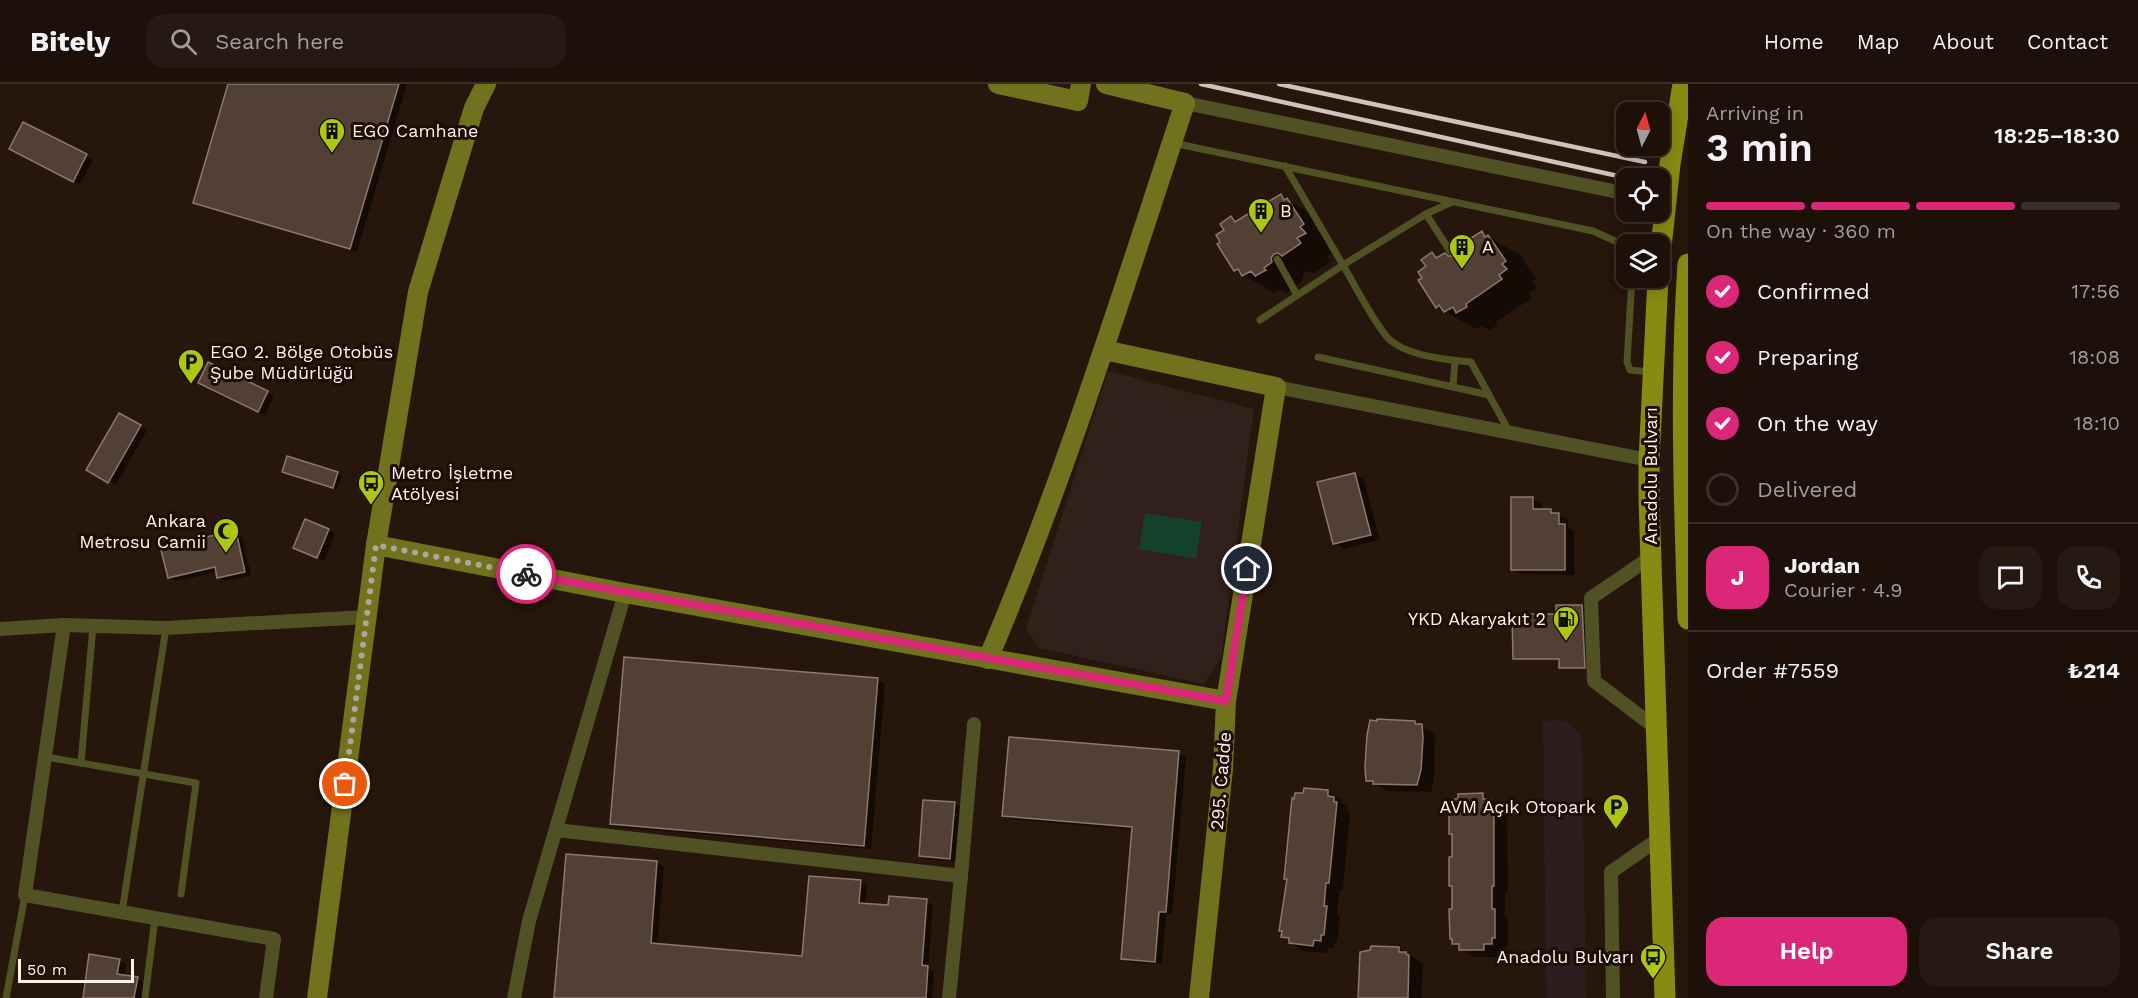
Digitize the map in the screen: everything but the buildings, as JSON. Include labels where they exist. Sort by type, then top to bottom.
[{"type":"main road","points":[[1670,164],[1674,84]]},
{"type":"main road","points":[[1662,234],[1670,164],[1683,84]]},
{"type":"main road","name":"Anadolu Bulvarı","points":[[1688,264],[1683,335],[1688,619]]},
{"type":"main road","name":"Anadolu Bulvarı","points":[[1657,288],[1649,460],[1665,998]]},
{"type":"street","points":[[317,998],[376,545],[418,292],[474,108],[486,84]]},
{"type":"street","points":[[998,84],[1078,101],[1081,84]]},
{"type":"street","points":[[1106,84],[1185,103],[1616,192]]},
{"type":"street","points":[[988,659],[1026,570],[1104,350],[1185,103]]},
{"type":"street","points":[[1104,350],[1276,387],[1649,460]]},
{"type":"street","name":"295. Cadde","points":[[1199,998],[1223,769],[1226,701],[1276,387]]},
{"type":"street","points":[[376,545],[625,593],[1226,701]]},
{"type":"street","points":[[1651,557],[1591,598],[1594,681],[1657,729]]},
{"type":"street","points":[[514,998],[529,921],[625,593]]},
{"type":"street","points":[[0,629],[64,626],[166,628],[367,617]]},
{"type":"street","points":[[64,626],[25,895],[274,939],[266,998]]},
{"type":"street","points":[[949,998],[974,724]]},
{"type":"street","points":[[556,830],[961,876]]},
{"type":"street","points":[[1613,998],[1611,872],[1660,838]]},
{"type":"lane","points":[[1172,143],[1593,231],[1616,241]]},
{"type":"lane","points":[[1285,166],[1389,339],[1414,352],[1471,362],[1510,433]]},
{"type":"lane","points":[[1260,320],[1343,265],[1426,214],[1452,201]]},
{"type":"lane","points":[[1426,214],[1449,251]]},
{"type":"lane","points":[[1277,259],[1297,295]]},
{"type":"lane","points":[[1631,288],[1627,362],[1630,370],[1653,372]]},
{"type":"lane","points":[[1318,357],[1489,395]]},
{"type":"lane","points":[[1453,387],[1455,361]]},
{"type":"lane","points":[[81,763],[93,626]]},
{"type":"lane","points":[[122,912],[166,628]]},
{"type":"lane","points":[[46,757],[196,783],[180,894]]},
{"type":"lane","points":[[6,998],[25,895]]},
{"type":"lane","points":[[145,998],[155,918]]},
{"type":"shaded area","points":[[1108,371],[1254,409],[1221,658],[1204,684],[1039,648],[1026,629]]},
{"type":"shaded area","points":[[1560,720],[1570,723],[1582,738],[1586,998],[1546,998],[1543,721]]},
{"type":"green space","points":[[1145,513],[1202,522],[1196,559],[1139,549]]},
{"type":"railway","points":[[1201,84],[1616,176]]},
{"type":"railway","points":[[1279,84],[1645,162]]},
{"type":"way so far","points":[[345,784],[376,545],[526,574]]},
{"type":"place","name":"EGO Camhane","points":[[332,154]]},
{"type":"place","name":"B","points":[[1261,234]]},
{"type":"place","name":"A","points":[[1462,270]]},
{"type":"place","name":"EGO 2. Bölge Otobüs Şube Müdürlüğü","points":[[191,385]]},
{"type":"place","name":"Metro İşletme Atölyesi","points":[[371,506]]},
{"type":"place","name":"Ankara Metrosu Camii","points":[[226,554]]},
{"type":"place","name":"YKD Akaryakıt 2","points":[[1566,642]]},
{"type":"place","name":"AVM Açık Otopark","points":[[1616,830]]},
{"type":"place","name":"Anadolu Bulvarı","points":[[1653,980]]},
{"type":"route","points":[[526,574],[1226,701],[1247,569]]}]
